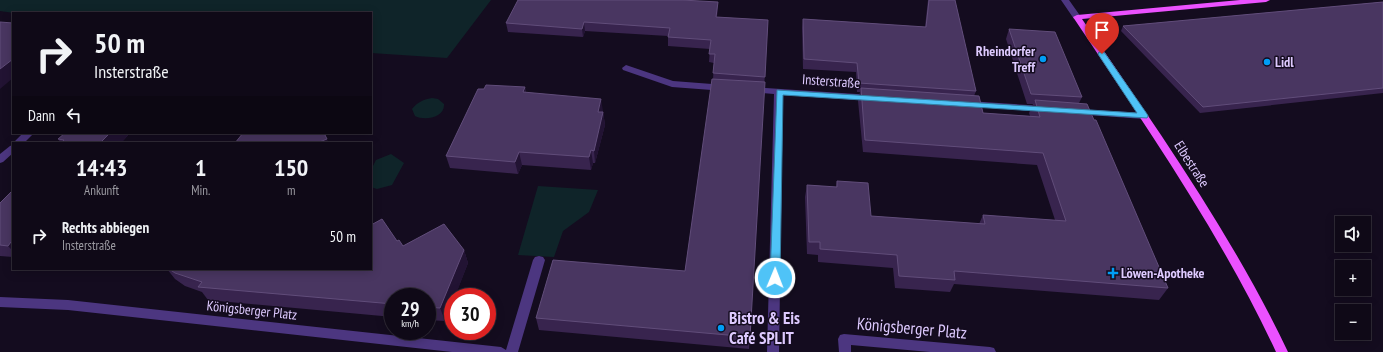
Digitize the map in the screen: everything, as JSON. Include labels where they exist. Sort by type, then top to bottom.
[{"type":"main road","points":[[1076,17],[1266,0]]},
{"type":"main road","name":"Elbestraße","points":[[1076,17],[1144,116],[1200,203],[1259,303],[1282,352]]},
{"type":"street","name":"Elbestraße","points":[[1065,0],[1076,17]]},
{"type":"street","name":"Insterstraße","points":[[626,68],[672,84],[882,99]]},
{"type":"street","points":[[773,352],[779,92]]},
{"type":"street","points":[[962,104],[1056,110]]},
{"type":"street","points":[[1072,111],[1144,116]]},
{"type":"street","points":[[19,142],[28,134]]},
{"type":"street","points":[[0,160],[12,149]]},
{"type":"street","points":[[512,352],[539,260]]},
{"type":"street","name":"Königsberger Platz","points":[[0,302],[68,305],[501,352]]},
{"type":"street","name":"Königsberger Platz","points":[[845,352],[844,339],[990,352]]},
{"type":"green space","points":[[0,0],[491,0],[447,58],[372,53],[372,12],[12,13],[0,11]]},
{"type":"green space","points":[[432,98],[438,99],[444,104],[441,112],[438,115],[428,118],[415,116],[412,109],[420,102]]},
{"type":"green space","points":[[391,154],[404,163],[392,185],[377,189],[372,187],[372,168],[376,160]]},
{"type":"green space","points":[[538,186],[598,190],[589,212],[563,231],[554,257],[518,255]]},
{"type":"building","points":[[518,0],[682,0],[718,2],[716,17],[768,20],[765,77],[713,73],[715,54],[709,54],[711,40],[668,37],[670,28],[584,22],[582,29],[506,23]]},
{"type":"building","points":[[929,0],[955,0],[976,91],[859,83],[857,63],[804,59],[803,19],[926,27]]},
{"type":"building","name":"Lidl","points":[[1383,2],[1383,88],[1203,107],[1123,26]]},
{"type":"building","points":[[0,22],[12,23],[12,60],[0,69]]},
{"type":"building","points":[[1009,29],[1055,32],[1082,97],[1031,94]]},
{"type":"building","points":[[712,79],[765,82],[750,337],[536,318],[553,260],[685,271]]},
{"type":"building","points":[[486,85],[525,87],[523,92],[601,99],[598,112],[603,112],[594,151],[591,150],[589,157],[519,152],[515,162],[446,156],[478,89],[484,89]]},
{"type":"building","points":[[861,88],[979,96],[983,113],[1040,117],[1035,100],[1087,104],[1094,120],[1096,120],[1168,288],[954,271],[955,280],[899,276],[897,255],[820,249],[820,242],[809,242],[807,185],[837,187],[837,181],[868,183],[871,216],[985,224],[983,215],[1066,221],[1043,153],[865,140]]},
{"type":"building","points":[[64,134],[109,134],[101,142],[62,142],[64,140],[58,139]]},
{"type":"building","points":[[242,134],[324,134],[327,139],[320,142],[236,142]]},
{"type":"building","points":[[12,191],[12,242],[8,246],[0,245],[0,203]]},
{"type":"building","points":[[382,219],[397,241],[399,240],[403,246],[444,224],[464,250],[448,288],[444,288],[444,298],[440,308],[436,308],[436,288],[384,288],[384,303],[198,287],[202,282],[175,273],[170,270],[372,270],[372,224]]},
{"type":"place","name":"Rheindorfer Treff","points":[[1043,59]]},
{"type":"place","name":"Lidl","points":[[1267,62]]},
{"type":"place","name":"Löwen-Apotheke","points":[[1113,273]]},
{"type":"place","name":"Bistro & Eis Café SPLIT","points":[[721,328]]},
{"type":"route","points":[[775,278],[779,92],[1144,116],[1102,54]]}]
